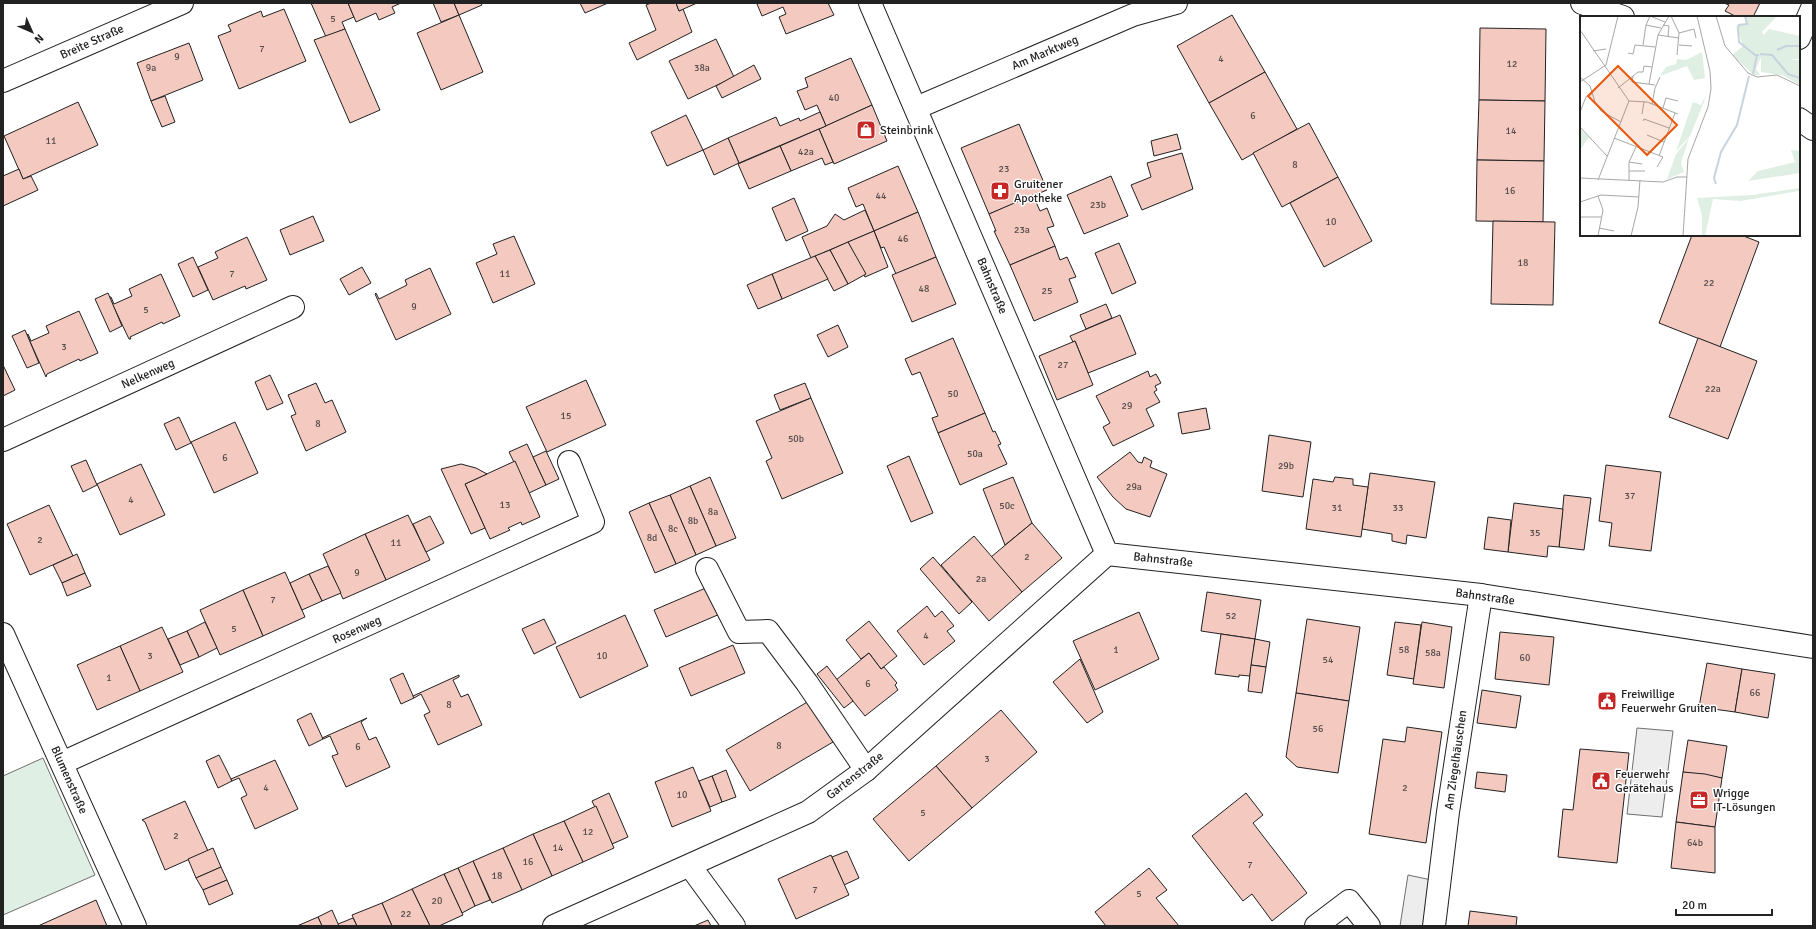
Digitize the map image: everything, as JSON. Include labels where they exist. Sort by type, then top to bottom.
[{"type":"street","name":"Breite Straße","points":[[3,81],[182,3]]},
{"type":"street","name":"Bahnstraße","points":[[870,3],[1107,554],[1481,595],[1813,647]]},
{"type":"street","name":"Am Marktweg","points":[[916,108],[1133,15],[1176,3]]},
{"type":"street","points":[[1582,3],[1620,16]]},
{"type":"street","points":[[1800,36],[1813,6]]},
{"type":"street","points":[[1800,120],[1813,129]]},
{"type":"street","name":"Nelkenweg","points":[[3,440],[293,308]]},
{"type":"street","name":"Rosenweg","points":[[62,763],[593,522],[569,462]]},
{"type":"street","name":"Gartenstraße","points":[[554,926],[808,812],[866,770],[1107,554]]},
{"type":"street","points":[[707,569],[739,632],[768,631],[807,683],[866,770]]},
{"type":"street","name":"Am Ziegelhäuschen","points":[[1434,926],[1448,812],[1481,595]]},
{"type":"street","name":"Blumenstraße","points":[[3,634],[135,926]]},
{"type":"street","points":[[690,866],[734,926]]},
{"type":"street","points":[[1316,926],[1349,901],[1369,926]]},
{"type":"green space","points":[[43,758],[95,875],[3,915],[3,776]]},
{"type":"shaded area","points":[[1637,728],[1673,731],[1662,817],[1627,814]]},
{"type":"shaded area","points":[[1408,875],[1441,882],[1434,926],[1400,926]]},
{"type":"building","points":[[311,3],[348,3],[354,17],[342,22],[345,29],[326,37]]},
{"type":"building","points":[[348,3],[401,3],[392,7],[395,13],[379,20],[376,13],[356,22]]},
{"type":"building","points":[[433,3],[454,3],[459,15],[441,22]]},
{"type":"building","points":[[454,3],[481,3],[482,5],[459,15]]},
{"type":"building","points":[[580,3],[608,3],[585,13]]},
{"type":"building","points":[[651,3],[676,3],[679,11],[683,9],[692,32],[637,60],[629,43],[656,30],[646,5]]},
{"type":"building","points":[[676,3],[697,3],[679,11]]},
{"type":"building","points":[[828,3],[834,15],[786,34],[779,17],[786,14],[783,7],[762,16],[757,4]]},
{"type":"building","points":[[1724,3],[1760,3],[1754,16],[1735,16],[1725,11],[1729,5]]},
{"type":"building","points":[[284,9],[306,61],[239,89],[218,36],[231,31],[228,25],[261,11],[263,17]]},
{"type":"building","points":[[459,15],[483,72],[441,90],[417,33]]},
{"type":"building","points":[[1232,15],[1265,72],[1209,103],[1177,46]]},
{"type":"building","points":[[1480,28],[1546,29],[1545,101],[1479,100]]},
{"type":"building","points":[[345,29],[380,110],[350,123],[314,40]]},
{"type":"building","points":[[716,39],[734,77],[688,99],[669,61]]},
{"type":"building","points":[[189,43],[203,80],[151,101],[137,63]]},
{"type":"building","points":[[851,58],[872,105],[826,126],[817,105],[805,110],[797,91],[808,87],[805,78]]},
{"type":"building","points":[[754,65],[761,79],[722,98],[716,86]]},
{"type":"building","points":[[1265,72],[1297,129],[1242,160],[1209,103]]},
{"type":"building","points":[[165,96],[175,122],[162,127],[151,101]]},
{"type":"building","points":[[1479,100],[1545,101],[1544,161],[1477,160]]},
{"type":"building","points":[[78,102],[98,145],[23,179],[4,136]]},
{"type":"building","points":[[872,105],[887,141],[834,164],[819,129]]},
{"type":"building","points":[[820,112],[826,126],[739,163],[728,138],[776,117],[780,126],[799,118],[800,121]]},
{"type":"building","points":[[686,115],[703,150],[667,166],[651,132]]},
{"type":"building","points":[[1309,123],[1338,177],[1282,207],[1253,153]]},
{"type":"building","points":[[1019,124],[1047,190],[989,214],[961,148]]},
{"type":"building","points":[[819,129],[833,162],[825,165],[822,158],[791,171],[780,146]]},
{"type":"building","points":[[1177,134],[1181,149],[1154,156],[1151,141]]},
{"type":"building","points":[[728,138],[739,163],[714,175],[703,150]]},
{"type":"building","points":[[780,146],[791,171],[749,189],[738,164]]},
{"type":"building","points":[[1182,153],[1193,189],[1142,210],[1131,185],[1151,177],[1147,163]]},
{"type":"building","points":[[1477,160],[1544,161],[1543,222],[1476,221]]},
{"type":"building","points":[[898,166],[918,212],[874,231],[863,204],[856,207],[848,188]]},
{"type":"building","points":[[19,169],[23,179],[31,176],[38,190],[3,206],[3,176]]},
{"type":"building","points":[[1111,176],[1128,216],[1084,234],[1067,195]]},
{"type":"building","points":[[1338,177],[1372,241],[1324,267],[1290,203]]},
{"type":"building","points":[[1033,195],[1040,211],[1047,208],[1054,226],[1047,228],[1055,246],[1010,265],[994,231],[996,231],[989,214]]},
{"type":"building","points":[[794,198],[808,231],[786,241],[772,208]]},
{"type":"building","points":[[865,210],[874,231],[811,258],[802,237],[827,226],[835,214],[844,220]]},
{"type":"building","points":[[918,212],[936,257],[896,274],[884,247],[881,248],[874,231]]},
{"type":"building","points":[[313,216],[324,241],[290,255],[280,230]]},
{"type":"building","points":[[1493,221],[1555,222],[1553,305],[1491,304]]},
{"type":"building","points":[[874,231],[888,267],[865,277],[848,242]]},
{"type":"building","points":[[514,236],[535,284],[493,303],[476,263],[497,254],[493,244]]},
{"type":"building","points":[[1692,236],[1744,236],[1759,242],[1720,347],[1659,323]]},
{"type":"building","points":[[247,237],[267,280],[246,289],[245,286],[213,300],[198,267],[218,258],[215,252]]},
{"type":"building","points":[[848,242],[866,274],[848,284],[830,250]]},
{"type":"building","points":[[1119,243],[1136,283],[1112,294],[1095,253]]},
{"type":"building","points":[[1055,246],[1060,260],[1067,257],[1076,277],[1069,279],[1078,302],[1034,321],[1010,265]]},
{"type":"building","points":[[830,250],[848,284],[834,291],[815,256]]},
{"type":"building","points":[[815,256],[828,279],[782,299],[772,274]]},
{"type":"building","points":[[193,257],[208,290],[193,297],[178,264]]},
{"type":"building","points":[[936,257],[956,304],[912,322],[892,275]]},
{"type":"building","points":[[362,267],[371,283],[349,295],[340,279]]},
{"type":"building","points":[[430,268],[451,314],[396,340],[375,294],[376,293],[379,299],[407,285],[405,280]]},
{"type":"building","points":[[161,274],[180,316],[163,324],[162,322],[130,337],[131,339],[129,339],[109,297],[111,297],[114,304],[132,296],[129,289]]},
{"type":"building","points":[[772,274],[782,299],[758,309],[747,285]]},
{"type":"building","points":[[108,293],[122,326],[110,332],[95,299]]},
{"type":"building","points":[[1106,304],[1112,318],[1086,329],[1080,315]]},
{"type":"building","points":[[79,311],[98,353],[80,361],[79,359],[47,374],[46,377],[27,335],[28,334],[31,341],[49,333],[46,326]]},
{"type":"building","points":[[1120,315],[1136,354],[1088,373],[1075,341],[1073,342],[1070,336]]},
{"type":"building","points":[[838,325],[848,347],[828,357],[817,335]]},
{"type":"building","points":[[25,330],[39,363],[27,368],[12,336]]},
{"type":"building","points":[[953,338],[985,413],[938,433],[932,418],[938,416],[920,372],[912,375],[905,359]]},
{"type":"building","points":[[1698,338],[1757,361],[1728,439],[1669,417]]},
{"type":"building","points":[[1075,341],[1093,385],[1057,400],[1039,356]]},
{"type":"building","points":[[3,365],[15,390],[3,396]]},
{"type":"building","points":[[1148,371],[1150,377],[1156,374],[1161,383],[1155,386],[1157,390],[1154,392],[1160,402],[1146,409],[1154,426],[1113,446],[1103,427],[1110,423],[1096,396]]},
{"type":"building","points":[[270,375],[283,403],[267,410],[255,382]]},
{"type":"building","points":[[586,380],[606,425],[547,452],[526,407]]},
{"type":"building","points":[[316,383],[325,403],[332,400],[346,432],[306,451],[291,416],[296,414],[288,395]]},
{"type":"building","points":[[805,383],[811,398],[780,410],[774,395]]},
{"type":"building","points":[[811,398],[843,473],[782,499],[766,461],[772,458],[756,421]]},
{"type":"building","points":[[1206,408],[1210,429],[1182,434],[1178,413]]},
{"type":"building","points":[[985,413],[993,432],[995,431],[1001,444],[998,445],[1007,464],[960,485],[938,433]]},
{"type":"building","points":[[179,417],[191,443],[176,450],[164,424]]},
{"type":"building","points":[[235,422],[258,473],[214,493],[191,442]]},
{"type":"building","points":[[1269,435],[1311,442],[1303,497],[1262,491]]},
{"type":"building","points":[[527,444],[546,485],[529,493],[509,452]]},
{"type":"building","points":[[546,451],[559,479],[546,485],[533,457]]},
{"type":"building","points":[[1130,452],[1138,462],[1142,463],[1144,457],[1152,461],[1150,467],[1167,474],[1150,517],[1126,509],[1113,497],[1097,477]]},
{"type":"building","points":[[909,456],[933,513],[911,522],[887,466]]},
{"type":"building","points":[[86,460],[97,485],[83,492],[71,466]]},
{"type":"building","points":[[515,461],[540,517],[522,525],[521,522],[508,528],[510,530],[490,539],[465,484]]},
{"type":"building","points":[[141,464],[165,515],[120,535],[97,484]]},
{"type":"building","points":[[461,464],[476,468],[487,474],[465,484],[485,528],[471,534],[441,469]]},
{"type":"building","points":[[1606,465],[1661,472],[1651,551],[1609,546],[1612,523],[1599,521]]},
{"type":"building","points":[[1370,473],[1435,482],[1426,538],[1407,535],[1406,544],[1392,541],[1392,534],[1362,529]]},
{"type":"building","points":[[710,477],[736,538],[716,546],[690,486]]},
{"type":"building","points":[[1013,477],[1032,523],[1005,545],[983,489]]},
{"type":"building","points":[[1335,477],[1353,479],[1353,485],[1368,487],[1361,537],[1306,529],[1313,479],[1333,482]]},
{"type":"building","points":[[690,486],[716,546],[696,555],[670,495]]},
{"type":"building","points":[[670,495],[696,555],[676,564],[649,503]]},
{"type":"building","points":[[1564,495],[1591,498],[1584,550],[1559,547]]},
{"type":"building","points":[[649,503],[676,564],[655,573],[629,512]]},
{"type":"building","points":[[1514,503],[1563,509],[1559,547],[1548,546],[1547,557],[1508,552]]},
{"type":"building","points":[[49,505],[73,556],[30,575],[7,524]]},
{"type":"building","points":[[408,515],[430,560],[386,580],[365,534]]},
{"type":"building","points":[[430,516],[444,543],[426,552],[413,524]]},
{"type":"building","points":[[1488,517],[1511,520],[1508,552],[1484,549]]},
{"type":"building","points":[[1032,523],[1062,558],[1022,592],[991,557]]},
{"type":"building","points":[[365,534],[386,580],[343,599],[323,554]]},
{"type":"building","points":[[974,536],[1022,592],[989,621],[941,565]]},
{"type":"building","points":[[77,554],[85,573],[62,583],[53,565]]},
{"type":"building","points":[[933,557],[972,602],[959,614],[920,569]]},
{"type":"building","points":[[328,566],[341,593],[322,601],[309,574]]},
{"type":"building","points":[[285,572],[305,617],[263,636],[243,590]]},
{"type":"building","points":[[85,573],[91,586],[67,596],[62,583]]},
{"type":"building","points":[[309,574],[322,601],[302,610],[290,583]]},
{"type":"building","points":[[708,587],[720,614],[666,637],[654,610]]},
{"type":"building","points":[[243,590],[263,636],[220,655],[200,610]]},
{"type":"building","points":[[1207,592],[1261,600],[1255,639],[1201,631]]},
{"type":"building","points":[[927,606],[935,617],[942,611],[954,626],[947,631],[955,641],[924,665],[897,631]]},
{"type":"building","points":[[1139,612],[1159,659],[1095,690],[1073,641]]},
{"type":"building","points":[[625,615],[648,666],[580,698],[556,647]]},
{"type":"building","points":[[544,619],[556,643],[534,654],[522,629]]},
{"type":"building","points":[[1307,619],[1360,627],[1349,701],[1296,693]]},
{"type":"building","points":[[869,621],[897,656],[881,669],[869,653],[861,659],[846,640]]},
{"type":"building","points":[[205,622],[217,648],[199,657],[187,631]]},
{"type":"building","points":[[1395,622],[1421,625],[1414,679],[1387,675]]},
{"type":"building","points":[[1422,622],[1452,627],[1444,688],[1413,684]]},
{"type":"building","points":[[162,627],[183,672],[140,691],[120,646]]},
{"type":"building","points":[[187,631],[199,657],[180,665],[168,639]]},
{"type":"building","points":[[1500,632],[1554,637],[1549,685],[1495,679]]},
{"type":"building","points":[[1221,634],[1255,639],[1250,676],[1239,675],[1239,677],[1215,674]]},
{"type":"building","points":[[1255,639],[1270,642],[1266,667],[1251,665]]},
{"type":"building","points":[[733,645],[745,673],[691,696],[679,668]]},
{"type":"building","points":[[120,646],[140,691],[97,710],[77,665]]},
{"type":"building","points":[[869,653],[881,669],[884,667],[897,683],[895,685],[898,690],[865,716],[836,680]]},
{"type":"building","points":[[1080,659],[1103,712],[1087,723],[1053,682]]},
{"type":"building","points":[[1707,663],[1742,669],[1735,712],[1699,707]]},
{"type":"building","points":[[1251,665],[1266,667],[1262,693],[1248,691]]},
{"type":"building","points":[[827,666],[853,701],[844,708],[817,674]]},
{"type":"building","points":[[1742,669],[1775,674],[1768,718],[1735,712]]},
{"type":"building","points":[[403,673],[414,698],[401,704],[390,679]]},
{"type":"building","points":[[459,675],[459,677],[453,680],[461,697],[468,694],[482,725],[438,745],[424,715],[430,712],[421,694],[414,698],[413,696]]},
{"type":"building","points":[[1482,690],[1521,696],[1516,728],[1477,723]]},
{"type":"building","points":[[1296,693],[1349,701],[1338,773],[1297,767],[1286,757]]},
{"type":"building","points":[[809,701],[833,742],[750,791],[726,750]]},
{"type":"building","points":[[1001,710],[1037,752],[972,808],[936,766]]},
{"type":"building","points":[[311,713],[323,739],[309,746],[297,720]]},
{"type":"building","points":[[367,718],[361,722],[369,740],[376,737],[390,767],[346,787],[332,756],[338,754],[330,736],[323,739],[322,738]]},
{"type":"building","points":[[1407,727],[1442,732],[1426,843],[1369,834],[1383,739],[1405,742]]},
{"type":"building","points":[[1688,740],[1727,746],[1722,778],[1683,772]]},
{"type":"building","name":"Feuerwehr Gerätehaus","points":[[1580,749],[1629,753],[1617,863],[1558,857],[1563,809],[1573,810]]},
{"type":"building","points":[[219,755],[232,781],[218,788],[206,761]]},
{"type":"building","points":[[275,760],[298,809],[255,829],[241,798],[247,795],[239,778],[232,781],[231,779]]},
{"type":"building","points":[[936,766],[972,808],[909,861],[873,819]]},
{"type":"building","points":[[693,767],[711,811],[672,827],[655,782]]},
{"type":"building","points":[[726,770],[736,797],[722,802],[712,776]]},
{"type":"building","points":[[1477,772],[1507,775],[1505,792],[1475,788]]},
{"type":"building","name":"Wrigge IT-Lösungen","points":[[1683,772],[1705,774],[1722,778],[1715,827],[1676,822]]},
{"type":"building","points":[[712,776],[722,802],[710,807],[699,781]]},
{"type":"building","points":[[609,793],[628,837],[612,844],[592,801]]},
{"type":"building","points":[[1246,793],[1263,815],[1253,823],[1307,893],[1272,921],[1252,894],[1243,901],[1192,836]]},
{"type":"building","points":[[185,801],[208,851],[165,870],[145,822],[142,820]]},
{"type":"building","points":[[596,806],[614,848],[583,862],[564,821]]},
{"type":"building","points":[[564,821],[583,862],[552,876],[533,834]]},
{"type":"building","points":[[1676,822],[1715,827],[1715,873],[1671,868]]},
{"type":"building","points":[[533,834],[552,876],[522,890],[503,848]]},
{"type":"building","points":[[213,848],[221,867],[196,878],[188,859]]},
{"type":"building","points":[[503,848],[522,890],[492,903],[473,861]]},
{"type":"building","points":[[847,851],[859,878],[844,885],[832,857]]},
{"type":"building","points":[[831,855],[849,895],[796,919],[778,879]]},
{"type":"building","points":[[473,861],[490,900],[475,906],[458,868]]},
{"type":"building","points":[[221,867],[227,880],[203,890],[196,878]]},
{"type":"building","points":[[458,868],[475,906],[462,913],[444,874]]},
{"type":"building","points":[[1149,868],[1167,890],[1156,898],[1179,926],[1106,926],[1095,912]]},
{"type":"building","points":[[444,874],[463,915],[439,926],[430,926],[412,889]]},
{"type":"building","points":[[227,880],[233,894],[209,905],[203,890]]},
{"type":"building","points":[[412,889],[430,926],[392,926],[382,903]]},
{"type":"building","points":[[96,900],[107,926],[38,926]]},
{"type":"building","points":[[382,903],[392,926],[357,926],[352,915]]},
{"type":"building","points":[[332,910],[339,926],[322,926],[318,917]]},
{"type":"building","points":[[1470,911],[1517,917],[1516,926],[1468,926]]},
{"type":"building","points":[[318,917],[322,926],[297,926]]},
{"type":"building","points":[[353,918],[357,926],[339,926],[338,924]]},
{"type":"building","points":[[708,920],[711,926],[694,926]]},
{"type":"place","name":"Steinbrink","points":[[866,130]]},
{"type":"place","name":"Gruitener Apotheke","points":[[1000,191]]},
{"type":"place","name":"Freiwillige Feuerwehr Gruiten","points":[[1607,701]]},
{"type":"place","name":"Feuerwehr Gerätehaus","points":[[1601,781]]},
{"type":"place","name":"Wrigge IT-Lösungen","points":[[1699,800]]}]
